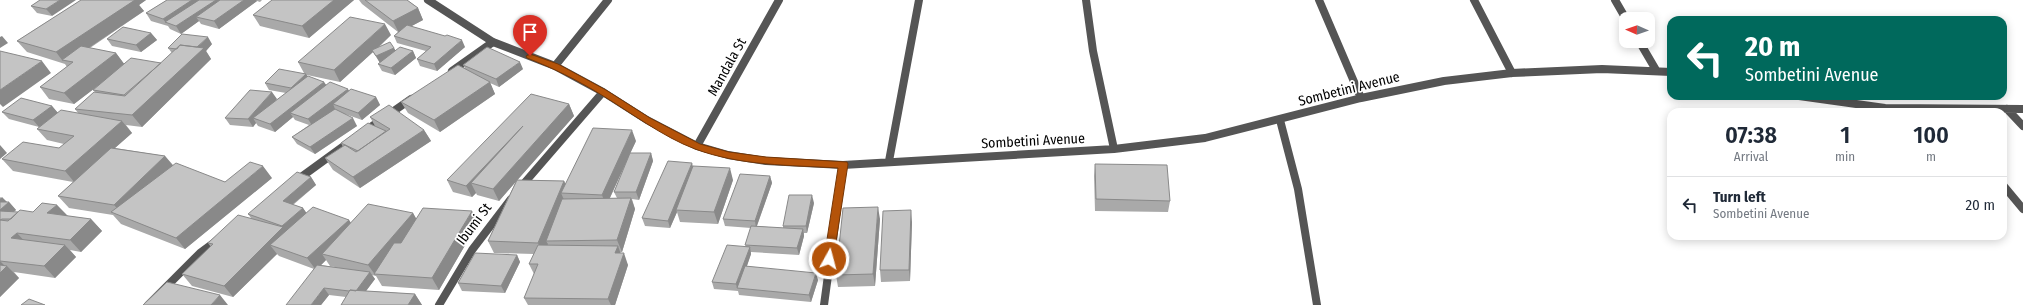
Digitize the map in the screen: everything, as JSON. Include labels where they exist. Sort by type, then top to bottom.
[{"type":"street","name":"Sombetini Avenue","points":[[428,0],[493,42],[555,66],[603,92],[647,120],[697,146],[728,155],[766,160],[844,164],[1114,149],[1205,138],[1361,98],[1444,81],[1512,73],[1602,69],[1667,71]]},
{"type":"street","points":[[555,66],[608,0]]},
{"type":"street","name":"Mandala St","points":[[697,146],[779,0]]},
{"type":"street","points":[[889,161],[919,0]]},
{"type":"street","points":[[1086,0],[1093,51],[1114,149]]},
{"type":"street","points":[[1319,0],[1361,98]]},
{"type":"street","points":[[1474,0],[1512,73]]},
{"type":"street","points":[[1615,0],[1622,12]]},
{"type":"street","points":[[442,78],[493,42]]},
{"type":"street","points":[[1643,48],[1656,70]]},
{"type":"street","name":"Ibumi St","points":[[439,305],[459,266],[493,219],[603,92]]},
{"type":"street","points":[[290,185],[417,95]]},
{"type":"street","points":[[1828,100],[1886,108]]},
{"type":"street","points":[[2007,109],[2023,109]]},
{"type":"street","points":[[2007,109],[2023,126]]},
{"type":"street","points":[[1280,120],[1298,189],[1317,305]]},
{"type":"street","points":[[824,305],[844,164]]},
{"type":"street","points":[[2007,190],[2023,209]]},
{"type":"street","points":[[148,305],[200,253],[223,235]]},
{"type":"building","points":[[40,0],[60,0],[46,9],[31,6]]},
{"type":"building","points":[[81,0],[135,0],[56,52],[17,41]]},
{"type":"building","points":[[167,0],[192,0],[163,19],[146,13]]},
{"type":"building","points":[[199,0],[216,0],[176,26],[165,22]]},
{"type":"building","points":[[220,0],[244,0],[214,21],[196,17]]},
{"type":"building","points":[[272,0],[334,0],[302,26],[253,15]]},
{"type":"building","points":[[365,0],[407,0],[418,8],[393,21]]},
{"type":"building","points":[[350,17],[385,24],[334,70],[298,62]]},
{"type":"building","points":[[407,25],[462,40],[434,64],[417,59],[431,47],[394,36]]},
{"type":"building","points":[[123,27],[151,33],[136,45],[107,39]]},
{"type":"building","points":[[182,34],[208,37],[197,47],[180,45],[177,49],[168,48]]},
{"type":"building","points":[[390,42],[394,48],[376,56],[372,50]]},
{"type":"building","points":[[180,45],[204,48],[132,115],[75,109],[94,92],[125,96]]},
{"type":"building","points":[[81,46],[116,53],[64,93],[40,87],[73,62],[62,60]]},
{"type":"building","points":[[400,47],[413,51],[391,68],[378,64]]},
{"type":"building","points":[[487,47],[520,62],[496,79],[463,65]]},
{"type":"building","points":[[0,51],[42,61],[0,90]]},
{"type":"building","points":[[131,58],[161,63],[124,95],[93,90]]},
{"type":"building","points":[[458,65],[490,82],[434,120],[401,102]]},
{"type":"building","points":[[279,69],[306,74],[291,88],[265,83]]},
{"type":"building","points":[[308,76],[324,82],[270,124],[253,118]]},
{"type":"building","points":[[330,82],[348,89],[308,119],[290,113]]},
{"type":"building","points":[[351,89],[376,97],[358,113],[333,104]]},
{"type":"building","points":[[250,90],[272,92],[248,119],[225,118]]},
{"type":"building","points":[[531,94],[569,104],[493,189],[471,183],[523,126],[466,186],[447,180]]},
{"type":"building","points":[[21,98],[52,106],[33,120],[2,112]]},
{"type":"building","points":[[389,105],[424,130],[353,177],[325,158],[345,145],[356,152],[390,129],[370,117]]},
{"type":"building","points":[[335,109],[353,118],[310,147],[292,137]]},
{"type":"building","points":[[61,110],[122,121],[65,171],[2,159],[23,142],[59,148],[74,136],[37,129]]},
{"type":"building","points":[[368,123],[386,131],[358,151],[341,143]]},
{"type":"building","points":[[593,128],[632,130],[602,195],[561,193]]},
{"type":"building","points":[[111,148],[165,156],[114,205],[58,196]]},
{"type":"building","points":[[630,153],[651,153],[636,192],[614,192]]},
{"type":"building","points":[[668,161],[692,163],[668,221],[642,218]]},
{"type":"building","points":[[250,162],[263,166],[176,238],[111,212],[176,163],[225,182]]},
{"type":"building","points":[[1095,164],[1167,165],[1170,201],[1096,199]]},
{"type":"building","points":[[693,166],[730,168],[714,212],[676,210]]},
{"type":"building","points":[[297,172],[311,177],[283,201],[303,208],[282,226],[248,214]]},
{"type":"building","points":[[740,174],[770,176],[755,221],[723,219]]},
{"type":"building","points":[[517,180],[564,181],[538,243],[488,241]]},
{"type":"building","points":[[789,195],[812,195],[806,226],[783,226]]},
{"type":"building","points":[[631,198],[617,240],[546,241],[562,199]]},
{"type":"building","points":[[0,202],[9,202],[0,210]]},
{"type":"building","points":[[42,203],[57,205],[47,213],[91,219],[70,240],[17,233],[11,238],[65,245],[44,266],[0,261],[0,220],[8,221],[20,210],[33,212]]},
{"type":"building","points":[[368,204],[413,213],[368,265],[322,254]]},
{"type":"building","points":[[313,207],[349,220],[307,258],[270,245]]},
{"type":"building","points":[[878,207],[873,274],[836,275],[843,208]]},
{"type":"building","points":[[423,208],[472,211],[432,278],[374,274],[394,243],[401,243]]},
{"type":"building","points":[[911,210],[909,270],[880,270],[883,211]]},
{"type":"building","points":[[0,211],[18,212],[11,219],[0,220]]},
{"type":"building","points":[[238,215],[283,227],[224,286],[182,274],[213,244],[208,243]]},
{"type":"building","points":[[751,226],[803,229],[797,248],[745,245]]},
{"type":"building","points":[[538,245],[618,246],[615,253],[624,253],[608,299],[524,298],[538,264],[529,264]]},
{"type":"building","points":[[727,245],[750,247],[736,284],[712,282]]},
{"type":"building","points":[[475,253],[517,255],[501,286],[458,283]]},
{"type":"building","points":[[0,265],[7,266],[0,273]]},
{"type":"building","points":[[317,265],[370,272],[356,291],[324,288],[311,305],[286,305]]},
{"type":"building","points":[[745,266],[816,273],[809,295],[737,288]]},
{"type":"building","points":[[167,282],[220,295],[211,305],[143,305]]},
{"type":"building","points":[[350,290],[415,294],[408,305],[341,305]]},
{"type":"building","points":[[29,299],[45,305],[21,305]]},
{"type":"route","points":[[530,56],[555,66],[603,92],[647,120],[697,146],[728,155],[766,160],[844,164],[829,259]]}]
